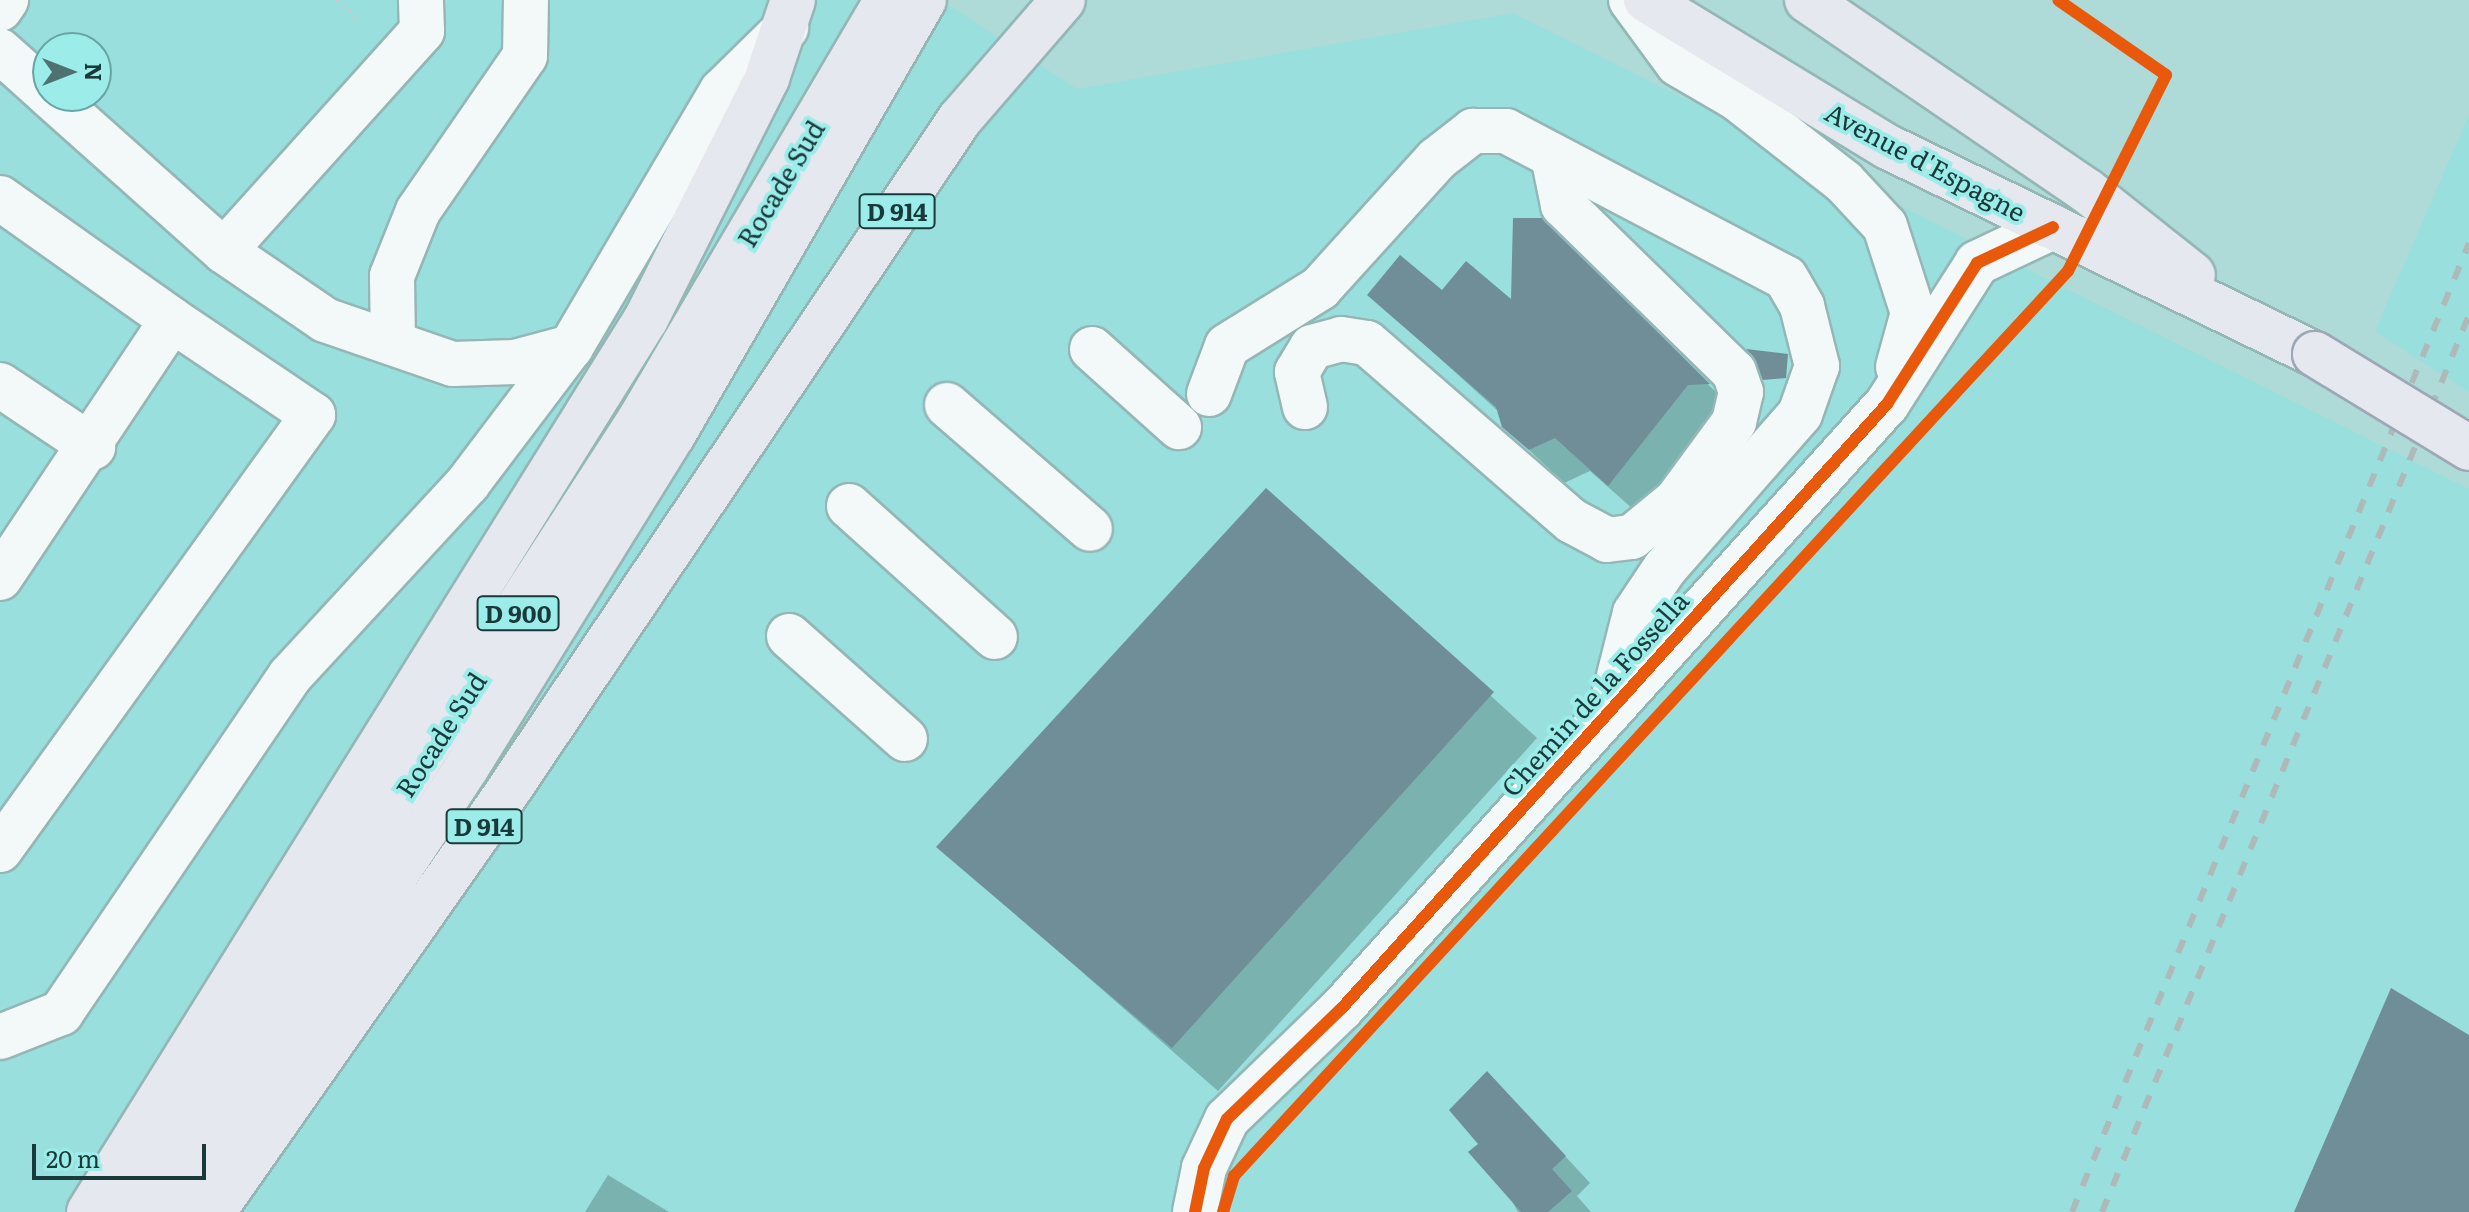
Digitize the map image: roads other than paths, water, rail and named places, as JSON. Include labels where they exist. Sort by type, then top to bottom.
[{"type":"main road","name":"Rocade Sud","points":[[126,1212],[632,433],[887,0]]},
{"type":"main road","name":"Rocade Sud","points":[[174,1212],[456,784],[673,435],[924,0]]},
{"type":"main road","name":"D 914","points":[[213,1212],[532,755],[960,119],[1063,0]]},
{"type":"main road","name":"Avenue d'Espagne","points":[[1646,0],[1888,147],[2315,354],[2469,448]]},
{"type":"main road","name":"Avenue d'Espagne","points":[[1807,0],[2087,191],[2258,327]]},
{"type":"main road","points":[[89,1212],[646,319],[790,14]]},
{"type":"street","points":[[0,9],[6,0]]},
{"type":"street","points":[[224,251],[422,31],[421,0]]},
{"type":"street","points":[[393,342],[392,276],[418,211],[525,56],[526,0]]},
{"type":"street","name":"Chemin de la Fossella","points":[[1631,0],[1678,64],[1748,106],[1844,182],[1885,226],[1913,313],[1887,404]]},
{"type":"street","points":[[0,1037],[61,1013],[290,676],[468,483],[571,347],[722,91],[790,14]]},
{"type":"street","points":[[0,51],[32,80]]},
{"type":"street","points":[[68,112],[224,251],[325,320],[453,364],[515,362],[571,347]]},
{"type":"street","points":[[1209,394],[1227,346],[1320,288],[1437,159],[1473,131],[1506,131],[1786,278],[1802,306],[1817,366],[1800,414],[1665,568],[1635,613],[1613,702]]},
{"type":"street","points":[[1305,407],[1297,372],[1312,347],[1341,339],[1367,343],[1572,521],[1607,540],[1632,537],[1676,501],[1734,422],[1741,392],[1734,372],[1563,205],[1553,156]]},
{"type":"street","points":[[0,198],[313,415],[0,850]]},
{"type":"street","name":"Chemin de la Fossella","points":[[1195,1212],[1204,1168],[1227,1119],[1342,1008],[1613,702],[1887,404],[1977,263],[2053,227]]},
{"type":"street","points":[[2,570],[93,447],[172,320]]},
{"type":"street","points":[[1092,349],[1179,427]]},
{"type":"street","points":[[0,385],[93,447]]},
{"type":"street","points":[[947,405],[1090,529]]},
{"type":"street","points":[[849,506],[995,637]]},
{"type":"street","points":[[789,636],[905,739]]},
{"type":"street","points":[[456,784],[532,755]]},
{"type":"railway","points":[[2072,1212],[2469,243]]},
{"type":"railway","points":[[2102,1212],[2469,315]]}]
